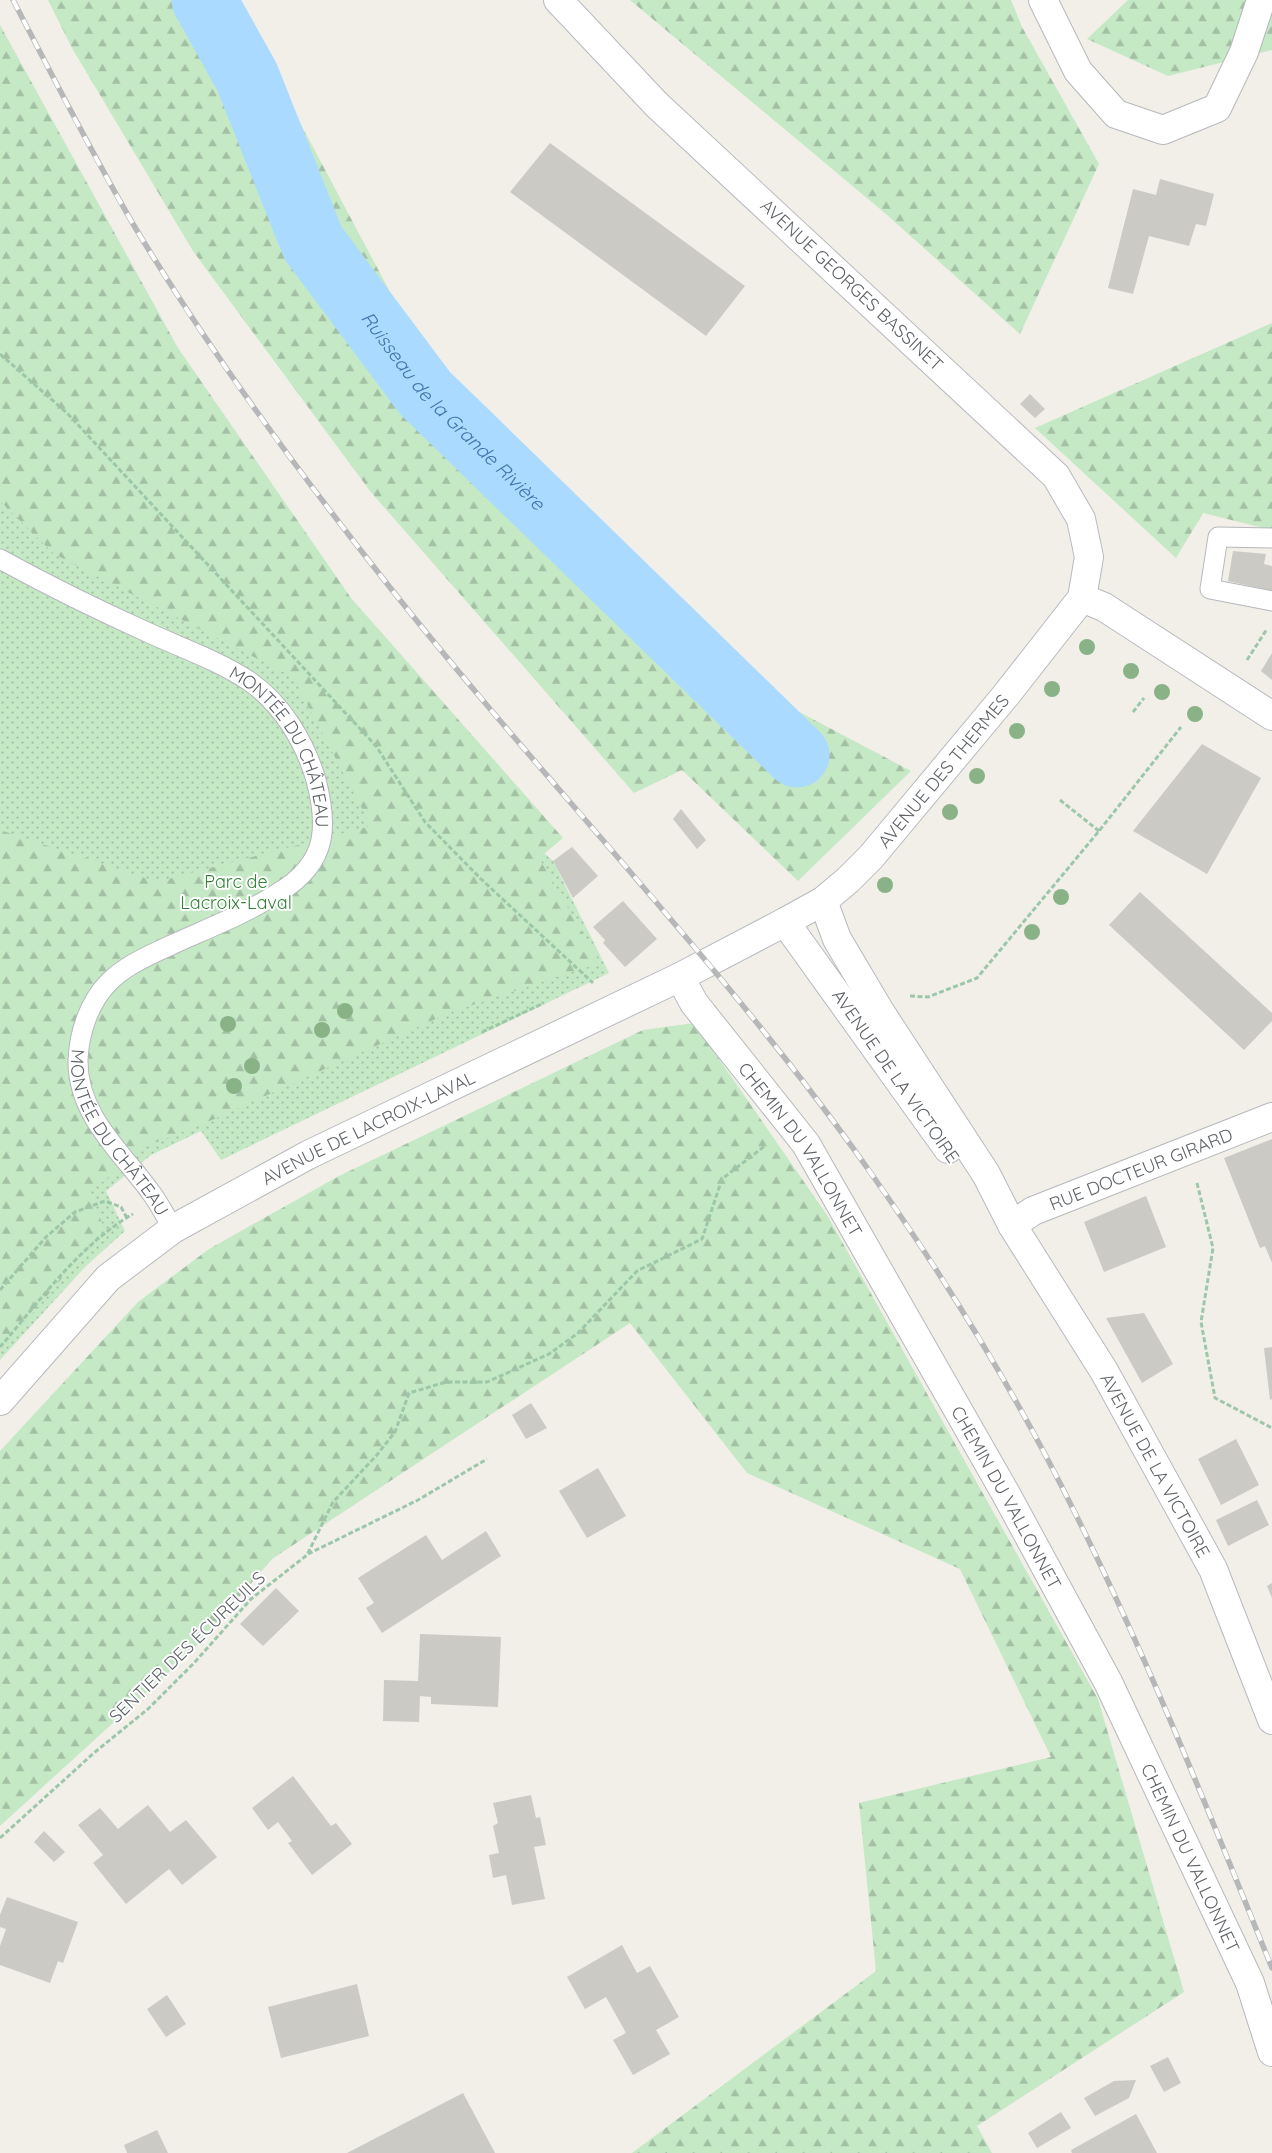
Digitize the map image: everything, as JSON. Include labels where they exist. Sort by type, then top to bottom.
[{"type":"street","name":"AVENUE GEORGES BASSINET","points":[[558,0],[657,105],[1056,476],[1081,519],[1089,557],[1082,598]]},
{"type":"street","points":[[1044,0],[1078,71],[1116,114],[1163,130],[1217,108],[1244,52],[1261,0]]},
{"type":"street","points":[[1082,598],[1104,607],[1272,716]]},
{"type":"street","name":"AVENUE DES THERMES","points":[[785,922],[823,901],[848,880],[871,856],[1012,688],[1082,598]]},
{"type":"street","name":"AVENUE DE LA VICTOIRE","points":[[823,901],[838,939],[879,1010],[986,1174],[1012,1225],[1104,1371],[1213,1569],[1272,1720]]},
{"type":"street","name":"AVENUE DE LACROIX-LAVAL","points":[[0,1401],[108,1278],[173,1229],[308,1155],[680,977],[785,922]]},
{"type":"street","name":"AVENUE DE LA VICTOIRE","points":[[785,922],[970,1181],[1012,1225]]},
{"type":"street","name":"CHEMIN DU VALLONNET","points":[[680,977],[694,1003],[806,1144],[1006,1494],[1108,1682],[1250,1983],[1272,2052]]},
{"type":"street","name":"RUE DOCTEUR GIRARD","points":[[1012,1225],[1033,1211],[1272,1117]]},
{"type":"lane","points":[[1272,538],[1218,537],[1210,589],[1272,601]]},
{"type":"lane","name":"MONTÉE DU CHÂTEAU","points":[[0,560],[69,597],[219,665],[250,682],[273,703],[299,737],[311,763],[319,791],[323,821],[321,842],[310,866],[294,884],[265,902],[134,963],[109,982],[93,1003],[83,1030],[78,1059],[80,1085],[89,1108],[100,1128],[153,1194],[173,1229]]},
{"type":"path","points":[[0,354],[68,414],[376,746],[425,822],[481,880],[596,986]]},
{"type":"path","points":[[1247,660],[1272,621]]},
{"type":"path","points":[[1133,712],[1144,698]]},
{"type":"path","points":[[907,995],[928,996],[977,978],[1099,831],[1181,727]]},
{"type":"path","points":[[1060,800],[1099,831]]},
{"type":"path","name":"SENTIER DES ÉCUREUILS","points":[[0,1838],[95,1752],[148,1709],[194,1663],[251,1599],[307,1555],[333,1502],[376,1456],[395,1432],[409,1393],[446,1382],[488,1382],[549,1354],[578,1333],[637,1270],[702,1238],[722,1179],[792,1126]]},
{"type":"path","points":[[1198,1186],[1213,1248],[1201,1322],[1215,1398],[1272,1428]]},
{"type":"path","points":[[0,1290],[46,1237],[75,1212],[104,1200],[121,1206],[126,1218]]},
{"type":"path","points":[[307,1555],[418,1500],[487,1459]]},
{"type":"green space","points":[[48,0],[195,0],[273,72],[447,399],[733,677],[911,771],[798,881],[682,770],[634,793],[370,491],[193,251],[72,48]]},
{"type":"green space","points":[[630,0],[1011,0],[1022,27],[1099,164],[1020,334],[886,214]]},
{"type":"green space","points":[[1128,0],[1272,0],[1272,50],[1168,76],[1087,39]]},
{"type":"green space","name":"Parc de Lacroix-Laval","points":[[0,25],[178,348],[351,598],[563,838],[539,858],[600,963],[451,1012],[212,1120],[147,1146],[90,1192],[104,1228],[0,1352],[0,830],[157,882],[371,826],[293,677],[54,554],[0,501]]},
{"type":"green space","name":"Parc de Lacroix-Laval","points":[[0,53],[322,649],[553,861],[609,973],[221,1160],[201,1131],[151,1155],[106,1191],[125,1231],[86,1266],[0,1360]]},
{"type":"green space","points":[[1272,323],[1272,530],[1203,513],[1176,558],[1035,428]]},
{"type":"green space","points":[[694,1023],[827,1215],[1098,1699],[1184,1992],[977,2126],[992,2153],[632,2153],[876,1971],[859,1803],[1051,1757],[960,1569],[747,1473],[630,1323],[272,1559],[192,1651],[0,1826],[0,1451],[138,1302],[209,1249],[339,1176],[643,1030]]},
{"type":"building","points":[[550,143],[745,286],[706,336],[510,192]]},
{"type":"building","points":[[1160,179],[1214,194],[1206,226],[1196,224],[1189,246],[1149,236],[1133,294],[1108,288],[1133,189],[1156,195]]},
{"type":"building","points":[[1030,394],[1045,409],[1035,418],[1020,404]]},
{"type":"building","points":[[1233,551],[1266,554],[1264,564],[1272,566],[1272,591],[1228,581]]},
{"type":"building","points":[[1272,653],[1272,680],[1261,671]]},
{"type":"building","points":[[1202,744],[1261,778],[1207,874],[1133,831]]},
{"type":"building","points":[[681,809],[706,840],[697,849],[673,819]]},
{"type":"building","points":[[572,847],[598,876],[573,898],[553,861]]},
{"type":"building","points":[[1140,892],[1272,1013],[1272,1021],[1244,1050],[1109,925]]},
{"type":"building","points":[[623,901],[657,939],[625,967],[603,943],[605,940],[593,927]]},
{"type":"building","points":[[1272,1139],[1272,1263],[1265,1246],[1260,1248],[1224,1158]]},
{"type":"building","points":[[1146,1196],[1166,1247],[1104,1272],[1084,1222]]},
{"type":"building","points":[[1144,1313],[1173,1364],[1142,1383],[1106,1318]]},
{"type":"building","points":[[1272,1347],[1272,1399],[1270,1400],[1264,1348]]},
{"type":"building","points":[[531,1403],[547,1428],[526,1439],[512,1415]]},
{"type":"building","points":[[1236,1439],[1259,1485],[1221,1505],[1198,1459]]},
{"type":"building","points":[[598,1468],[626,1516],[587,1538],[559,1491]]},
{"type":"building","points":[[1257,1500],[1269,1525],[1228,1546],[1216,1520]]},
{"type":"building","points":[[486,1531],[501,1556],[382,1633],[366,1608],[374,1603],[358,1578],[426,1535],[442,1560]]},
{"type":"building","points":[[1272,1583],[1272,1598],[1267,1586]]},
{"type":"building","points":[[276,1588],[299,1611],[263,1646],[240,1624]]},
{"type":"building","points":[[420,1634],[501,1637],[498,1707],[431,1704],[431,1697],[420,1696],[419,1722],[383,1721],[384,1680],[418,1681]]},
{"type":"building","points":[[293,1776],[331,1826],[336,1823],[352,1844],[312,1875],[288,1843],[292,1841],[278,1822],[268,1830],[252,1808]]},
{"type":"building","points":[[531,1795],[536,1818],[540,1817],[546,1845],[534,1847],[545,1899],[512,1905],[506,1875],[493,1878],[489,1855],[499,1853],[493,1826],[498,1823],[493,1803]]},
{"type":"building","points":[[148,1805],[170,1832],[186,1820],[217,1857],[182,1885],[169,1869],[126,1904],[93,1863],[103,1855],[78,1825],[100,1808],[118,1829]]},
{"type":"building","points":[[44,1831],[65,1852],[54,1862],[34,1842]]},
{"type":"building","points":[[7,1897],[78,1922],[63,1963],[58,1961],[50,1983],[0,1965],[0,1946],[6,1929],[0,1927],[0,1915]]},
{"type":"building","points":[[622,1945],[637,1973],[650,1966],[679,2017],[656,2030],[670,2054],[633,2075],[613,2040],[626,2033],[606,1997],[585,2009],[567,1977]]},
{"type":"building","points":[[357,1984],[369,2036],[281,2058],[268,2007]]},
{"type":"building","points":[[167,1995],[186,2024],[166,2037],[147,2009]]},
{"type":"building","points":[[1168,2057],[1181,2083],[1164,2092],[1150,2066]]},
{"type":"building","points":[[1136,2080],[1129,2098],[1095,2116],[1084,2098],[1114,2081]]},
{"type":"building","points":[[463,2093],[495,2153],[347,2153]]},
{"type":"building","points":[[1061,2112],[1071,2128],[1037,2148],[1028,2133]]},
{"type":"building","points":[[1136,2114],[1157,2153],[1072,2153],[1071,2150]]},
{"type":"building","points":[[157,2130],[168,2153],[127,2153],[124,2145]]},
{"type":"waterway","name":"Ruisseau de la Grande Rivière","points":[[204,0],[247,77],[313,243],[425,393],[797,755]]},
{"type":"railway","points":[[13,0],[88,144],[136,229],[222,363],[284,449],[348,534],[441,651],[752,1016],[868,1169],[952,1294],[1029,1424],[1102,1569],[1154,1682],[1272,1968]]}]
